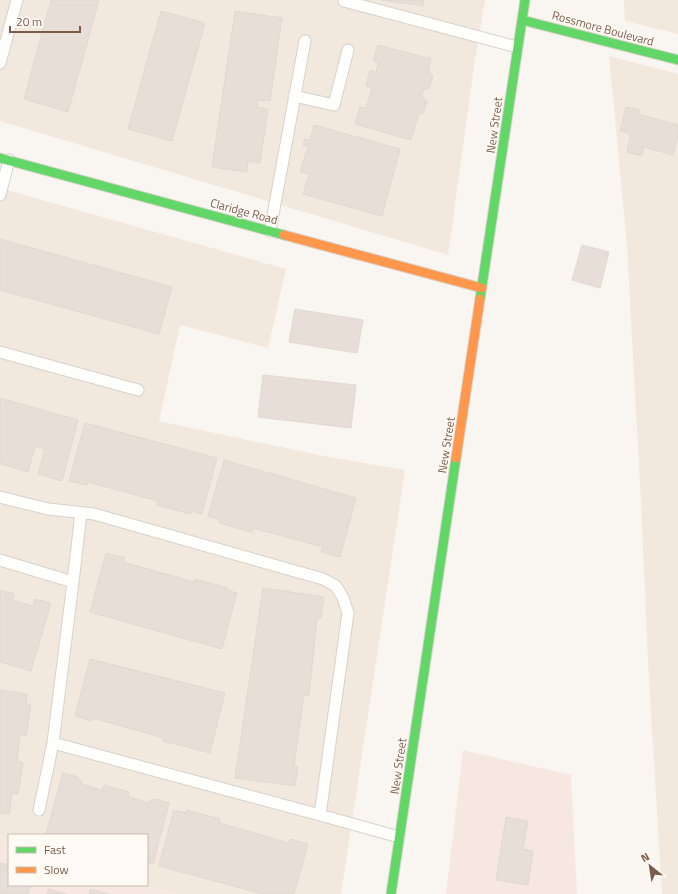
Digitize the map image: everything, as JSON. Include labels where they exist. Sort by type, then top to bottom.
[{"type":"main road","name":"New Street","points":[[391,894],[525,0]]},
{"type":"main road","name":"Rossmore Boulevard","points":[[522,20],[678,60]]},
{"type":"main road","name":"Claridge Road","points":[[4,159],[482,288]]},
{"type":"lane","points":[[0,63],[16,0]]},
{"type":"lane","points":[[345,0],[344,1],[517,47]]},
{"type":"lane","points":[[270,230],[305,41]]},
{"type":"lane","points":[[294,96],[334,105],[348,50]]},
{"type":"lane","points":[[0,194],[4,159]]},
{"type":"lane","points":[[0,352],[138,390]]},
{"type":"lane","points":[[0,497],[48,509],[102,516],[323,579],[336,586],[344,598],[348,613],[320,815]]},
{"type":"lane","points":[[39,810],[53,743],[81,513]]},
{"type":"lane","points":[[0,560],[72,582]]},
{"type":"lane","points":[[53,743],[399,837]]},
{"type":"shaded area","points":[[0,0],[485,0],[474,67],[448,255],[0,121]]},
{"type":"shaded area","points":[[624,0],[678,0],[678,34],[625,21]]},
{"type":"shaded area","points":[[609,56],[678,74],[678,894],[662,894],[648,662],[627,245]]},
{"type":"shaded area","points":[[0,188],[286,269],[268,348],[180,325],[159,421],[328,457],[405,470],[341,894],[175,894],[146,886],[148,886],[148,834],[8,834],[8,848],[0,846]]},
{"type":"shaded area","points":[[463,750],[571,775],[577,894],[446,894]]},
{"type":"shaded area","points":[[0,846],[8,848],[8,886],[145,886],[173,894],[0,894]]},
{"type":"building","points":[[51,0],[99,0],[68,112],[24,99]]},
{"type":"building","points":[[381,0],[424,0],[423,6]]},
{"type":"building","points":[[161,11],[205,23],[172,141],[128,129]]},
{"type":"building","points":[[235,11],[282,18],[270,101],[258,100],[257,107],[268,109],[260,163],[248,161],[247,172],[212,167]]},
{"type":"building","points":[[378,45],[431,59],[428,72],[433,76],[429,89],[424,89],[421,97],[427,101],[423,114],[419,113],[411,140],[355,124],[360,107],[366,109],[372,88],[366,86],[370,70],[376,72],[379,62],[373,61]]},
{"type":"building","points":[[626,107],[639,110],[638,114],[678,125],[678,135],[673,155],[644,147],[642,156],[627,152],[631,134],[620,131]]},
{"type":"building","points":[[314,125],[400,149],[382,216],[303,194],[309,174],[300,172],[308,146],[303,145],[305,139],[310,140]]},
{"type":"building","points":[[0,239],[172,287],[159,334],[0,290]]},
{"type":"building","points":[[582,245],[609,252],[600,288],[572,280]]},
{"type":"building","points":[[295,309],[363,320],[357,353],[289,342]]},
{"type":"building","points":[[263,375],[356,385],[351,428],[258,417]]},
{"type":"building","points":[[0,398],[78,420],[62,481],[38,474],[45,449],[35,446],[28,472],[0,464]]},
{"type":"building","points":[[85,423],[217,458],[202,514],[191,511],[191,514],[157,505],[158,501],[88,482],[87,485],[69,481]]},
{"type":"building","points":[[224,460],[356,498],[340,557],[321,552],[323,547],[253,528],[252,532],[219,523],[219,519],[208,516]]},
{"type":"building","points":[[106,553],[125,558],[123,562],[194,582],[195,579],[227,588],[227,590],[237,593],[222,649],[90,612]]},
{"type":"building","points":[[263,588],[324,597],[321,618],[317,618],[309,696],[304,695],[294,766],[298,767],[295,786],[235,778]]},
{"type":"building","points":[[0,590],[14,594],[12,600],[33,606],[35,599],[51,603],[31,671],[0,662]]},
{"type":"building","points":[[90,659],[225,693],[210,753],[163,741],[164,738],[93,718],[92,721],[75,716]]},
{"type":"building","points":[[0,690],[27,694],[26,704],[31,705],[26,736],[20,735],[17,761],[23,763],[18,794],[12,793],[9,814],[0,813]]},
{"type":"building","points":[[63,773],[78,777],[77,779],[82,781],[81,784],[102,790],[104,785],[129,792],[128,797],[149,803],[150,800],[155,799],[169,803],[153,864],[148,862],[148,834],[46,834]]},
{"type":"building","points":[[174,810],[186,813],[187,810],[220,819],[219,823],[289,843],[290,839],[308,844],[294,894],[263,894],[159,866]]},
{"type":"building","points":[[506,817],[528,821],[523,849],[533,851],[528,885],[496,880]]},
{"type":"building","points":[[0,863],[8,865],[8,886],[30,886],[28,894],[0,894]]},
{"type":"building","points":[[48,889],[67,894],[47,894]]},
{"type":"building","points":[[90,889],[109,894],[89,894]]},
{"type":"traffic: fast","points":[[480,299],[525,0]]},
{"type":"traffic: fast","points":[[522,20],[678,60]]},
{"type":"traffic: fast","points":[[0,158],[284,235]]},
{"type":"traffic: fast","points":[[391,894],[456,458]]},
{"type":"traffic: slow","points":[[284,235],[482,288]]},
{"type":"traffic: slow","points":[[456,458],[480,299]]}]
